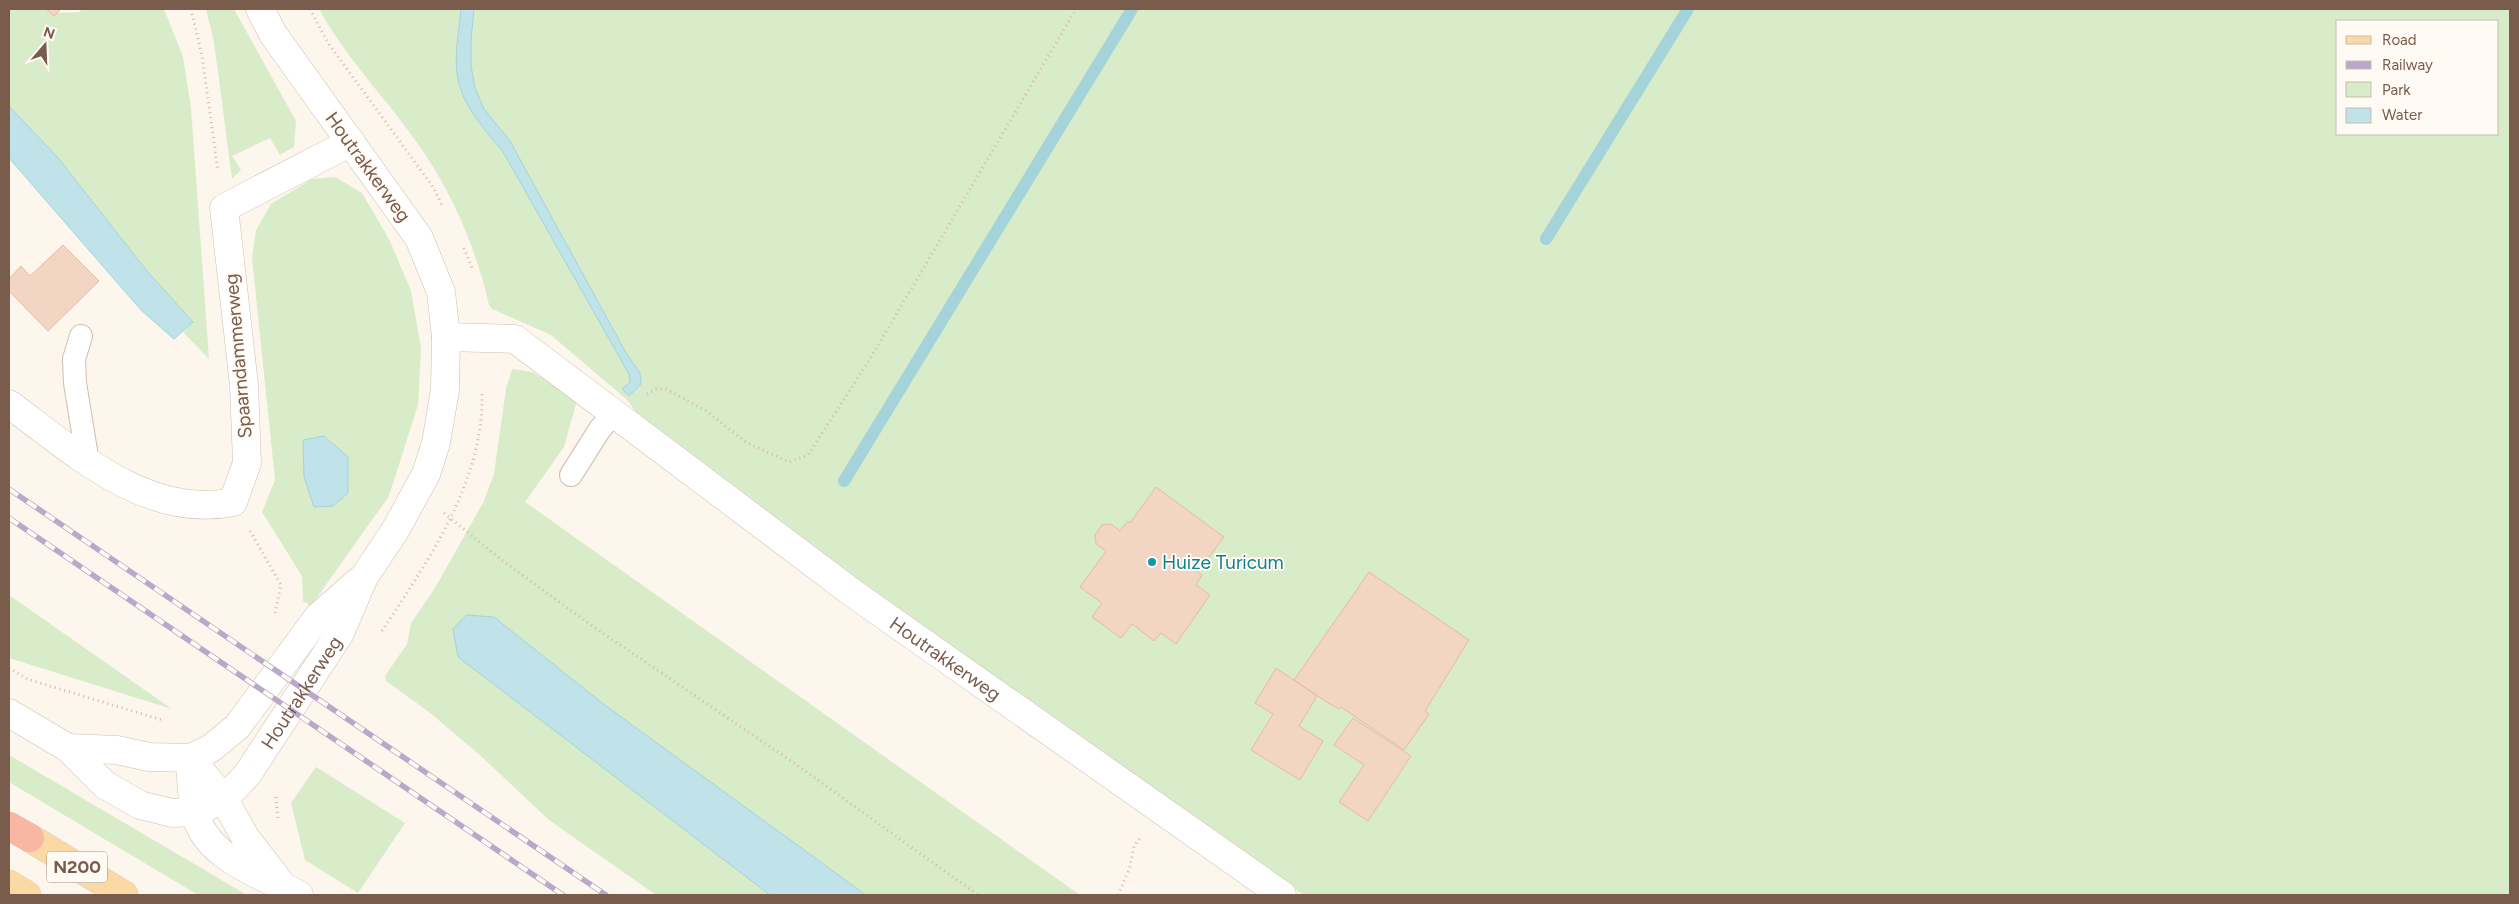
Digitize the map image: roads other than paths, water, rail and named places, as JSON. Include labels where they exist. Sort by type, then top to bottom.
[{"type":"main road","name":"N200","points":[[19,832],[124,895]]},
{"type":"main road","name":"N200","points":[[9,884],[28,895]]},
{"type":"street","name":"Houtrakkerweg","points":[[224,799],[247,774],[340,633],[364,577],[426,474],[441,417],[446,337],[441,292],[419,238],[273,34],[260,9]]},
{"type":"street","name":"Spaarndammerweg","points":[[88,462],[128,486],[172,502],[215,506],[233,502],[247,463],[244,385],[224,208],[351,142]]},
{"type":"street","name":"Houtrakkerweg","points":[[446,337],[515,339],[854,594],[1282,895]]},
{"type":"street","points":[[9,404],[88,462]]},
{"type":"street","name":"Houtrakkerweg","points":[[190,758],[210,749],[237,727],[318,617],[364,577]]},
{"type":"street","points":[[9,713],[68,748],[105,784],[140,805],[172,813],[195,812],[224,799]]},
{"type":"street","points":[[68,748],[117,750],[149,757],[190,758],[224,799],[245,837],[291,891]]},
{"type":"street","points":[[190,758],[195,812],[203,834],[228,858],[291,891]]},
{"type":"lane","points":[[81,336],[74,359],[75,383],[88,462]]},
{"type":"lane","points":[[570,475],[600,429],[614,413]]},
{"type":"water","points":[[461,9],[474,9],[471,66],[475,88],[484,109],[510,141],[625,351],[640,373],[641,384],[629,396],[622,389],[630,382],[629,374],[503,152],[478,121],[463,96],[456,68]]},
{"type":"water","points":[[9,106],[59,159],[147,271],[193,322],[174,339],[141,310],[9,158]]},
{"type":"water","points":[[324,436],[348,457],[348,493],[333,506],[314,507],[304,477],[303,440]]},
{"type":"water","points":[[466,615],[494,617],[606,706],[866,895],[770,895],[458,657],[453,629]]},
{"type":"waterway","points":[[844,481],[1132,9]]},
{"type":"waterway","points":[[1546,239],[1688,9]]},
{"type":"railway","points":[[9,489],[606,895]]},
{"type":"railway","points":[[9,518],[563,895]]},
{"type":"place","name":"Huize Turicum","points":[[1152,562]]}]
